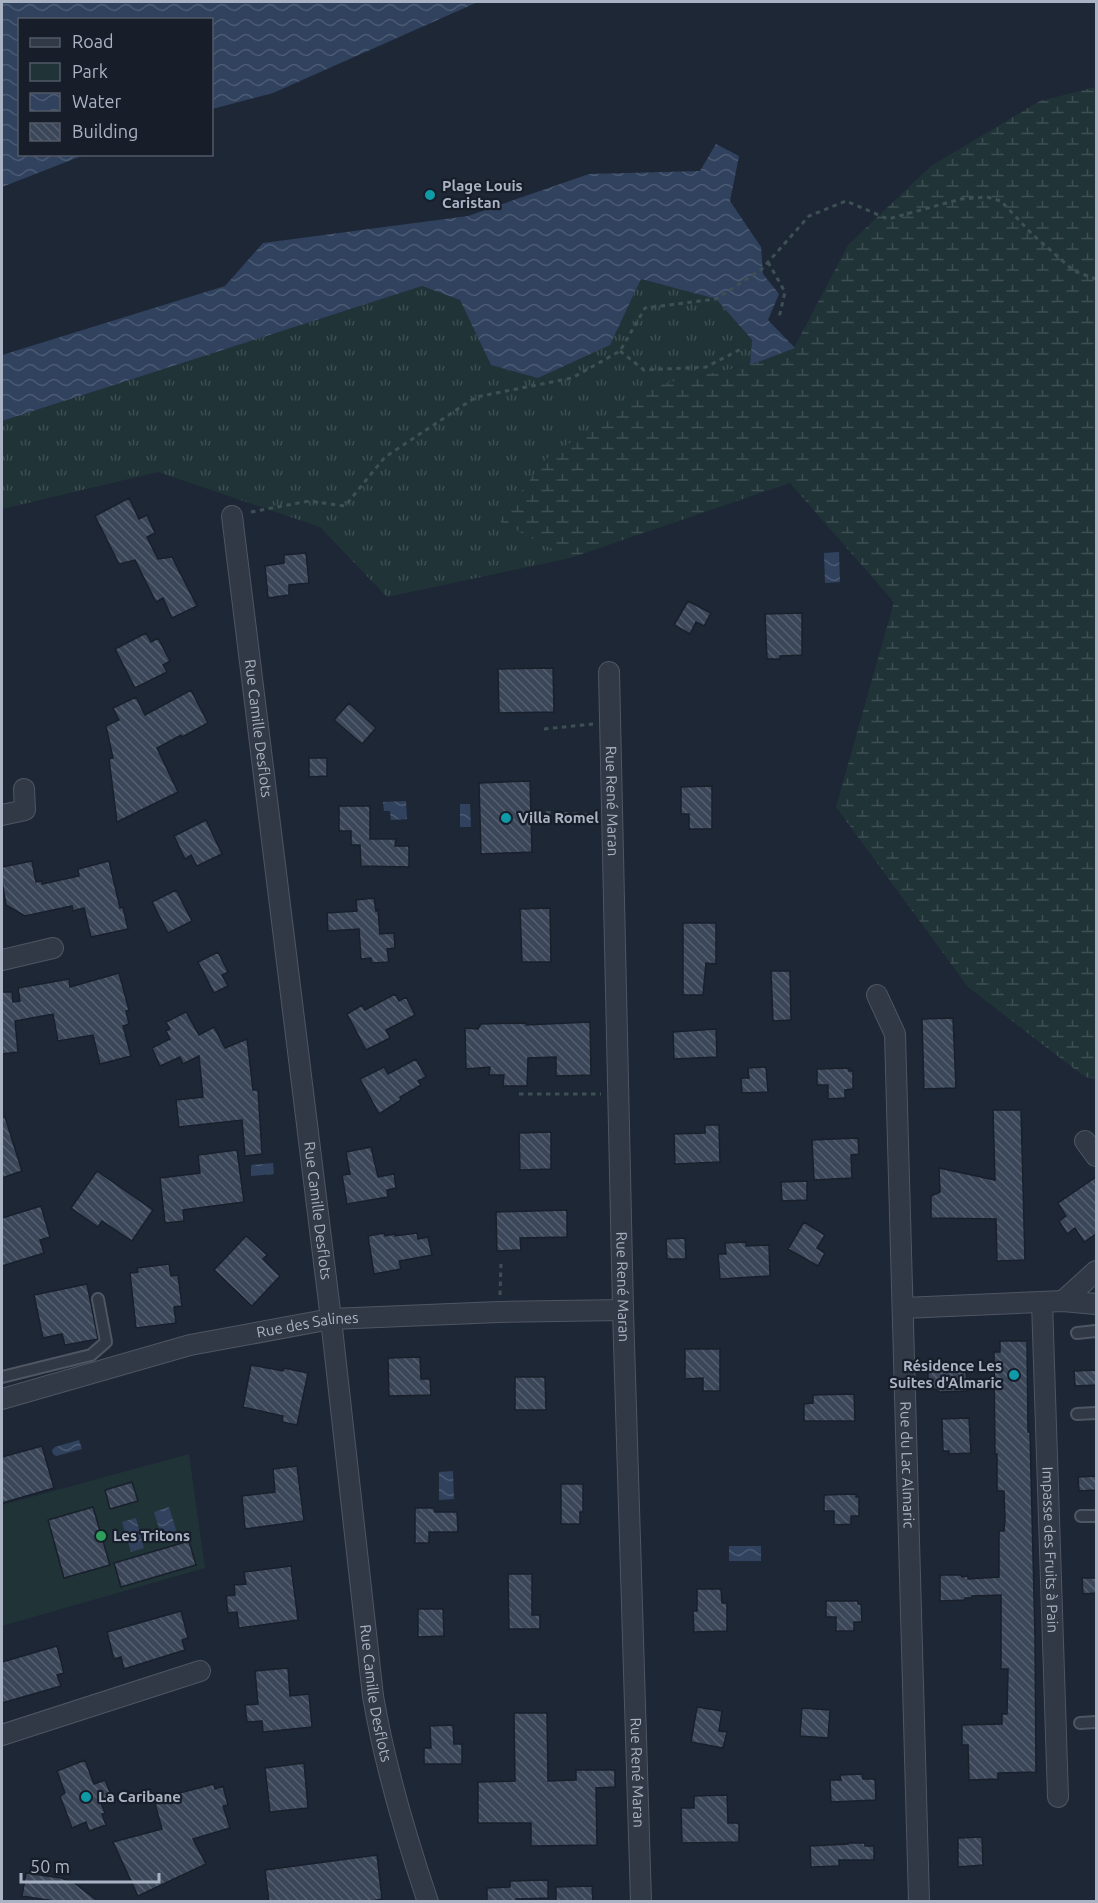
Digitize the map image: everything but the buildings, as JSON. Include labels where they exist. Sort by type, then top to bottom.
[{"type":"street","name":"Rue Camille Desflots","points":[[232,516],[331,1319],[373,1696],[381,1743],[428,1902]]},
{"type":"street","name":"Rue René Maran","points":[[609,672],[623,1310],[641,1902]]},
{"type":"street","points":[[2,815],[25,810],[24,789]]},
{"type":"street","points":[[2,960],[53,948]]},
{"type":"street","name":"Rue du Lac Almaric","points":[[877,995],[895,1034],[920,1902]]},
{"type":"street","points":[[1063,1301],[1096,1271]]},
{"type":"street","points":[[903,1308],[1063,1301],[1096,1304]]},
{"type":"street","name":"Impasse des Fruits à Pain","points":[[1042,1302],[1058,1797]]},
{"type":"street","name":"Rue des Salines","points":[[2,1399],[190,1345],[331,1319],[499,1312],[623,1310]]},
{"type":"street","points":[[2,1735],[200,1671]]},
{"type":"lane","points":[[2,1377],[91,1355],[99,1350],[106,1342],[98,1299]]},
{"type":"lane","points":[[1077,1333],[1096,1331]]},
{"type":"lane","points":[[1077,1414],[1096,1413]]},
{"type":"lane","points":[[1081,1516],[1096,1516]]},
{"type":"lane","points":[[1080,1723],[1096,1722]]},
{"type":"path","points":[[232,516],[309,501],[345,506],[385,457],[476,397],[572,378],[620,351],[645,308],[716,299],[762,269],[809,216],[846,201],[888,219],[961,199],[987,197],[1001,201],[1032,234],[1074,271],[1096,279]]},
{"type":"path","points":[[768,262],[785,292],[779,318]]},
{"type":"path","points":[[620,351],[644,370],[706,367],[743,348]]},
{"type":"path","points":[[544,729],[611,722]]},
{"type":"path","points":[[537,812],[612,815]]},
{"type":"path","points":[[519,1094],[620,1095]]},
{"type":"path","points":[[499,1312],[501,1264]]},
{"type":"green space","points":[[1096,87],[1096,1079],[1085,1077],[968,987],[836,807],[894,602],[790,483],[570,558],[499,521],[545,460],[652,386],[750,365],[794,348],[848,245],[931,166],[1040,101]]},
{"type":"green space","points":[[641,279],[716,299],[752,341],[750,365],[652,386],[500,521],[570,558],[387,597],[320,527],[158,472],[2,509],[2,421],[422,286],[460,300],[491,365],[610,345]]},
{"type":"green space","name":"Les Tritons","points":[[189,1454],[205,1568],[2,1626],[2,1505]]},
{"type":"water","points":[[2,2],[478,2],[273,93],[213,109],[213,18],[18,18],[18,156],[81,156],[2,187]]},
{"type":"water","points":[[716,144],[739,156],[730,201],[761,247],[763,274],[779,294],[768,320],[795,348],[750,365],[752,340],[716,299],[641,279],[610,345],[538,378],[491,365],[460,300],[422,286],[2,421],[2,355],[225,286],[263,243],[468,216],[589,174],[700,171]]},
{"type":"water","points":[[839,552],[840,582],[825,583],[824,553]]},
{"type":"water","points":[[406,801],[407,819],[391,820],[390,811],[384,811],[383,802]]},
{"type":"water","points":[[460,804],[470,804],[471,827],[460,827]]},
{"type":"water","points":[[273,1163],[274,1174],[251,1176],[251,1165]]},
{"type":"water","points":[[79,1440],[82,1449],[56,1456],[53,1454],[52,1450],[55,1447]]},
{"type":"water","points":[[453,1471],[454,1499],[439,1500],[439,1472]]},
{"type":"water","points":[[169,1507],[178,1536],[163,1541],[154,1512]]},
{"type":"water","points":[[136,1518],[144,1548],[131,1552],[122,1522]]},
{"type":"water","points":[[729,1546],[761,1546],[761,1561],[729,1561]]},
{"type":"place","name":"Plage Louis Caristan","points":[[430,195]]},
{"type":"place","name":"Villa Romel","points":[[506,818]]},
{"type":"place","name":"Résidence Les Suites d'Almaric","points":[[1014,1375]]},
{"type":"place","name":"Les Tritons","points":[[101,1536]]},
{"type":"place","name":"La Caribane","points":[[86,1797]]}]
